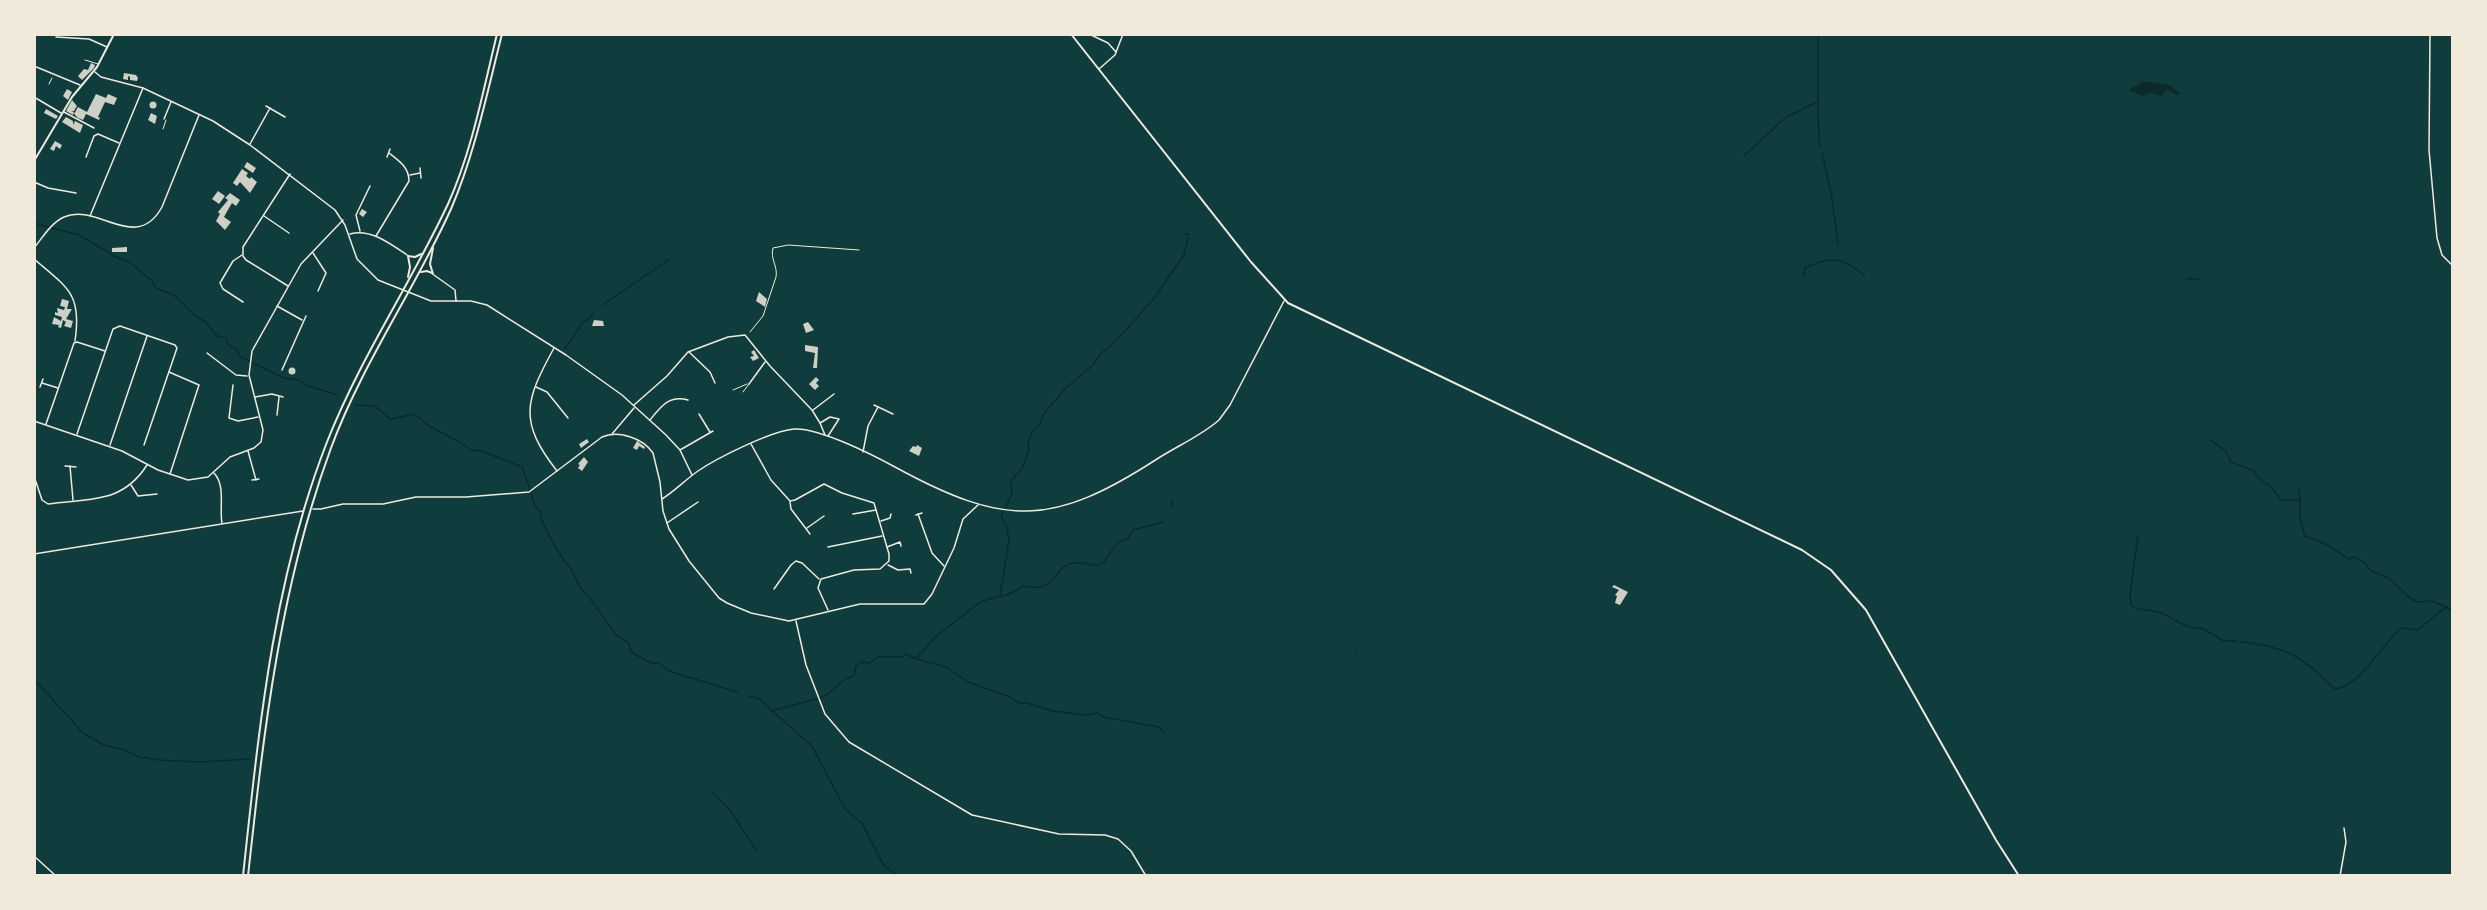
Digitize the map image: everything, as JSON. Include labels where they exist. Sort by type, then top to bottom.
[{"type":"main road","points":[[34,161],[80,85],[99,64],[114,34]]},
{"type":"main road","points":[[243,876],[265,688],[282,598],[303,511],[327,442],[348,393],[425,250],[464,163],[497,34]]},
{"type":"main road","points":[[248,876],[274,665],[292,577],[324,467],[345,412],[368,363],[435,242],[468,165],[502,34]]},
{"type":"main road","points":[[1071,34],[1284,300],[1314,317],[1802,550],[1840,579],[1866,610],[1996,840],[2019,876]]},
{"type":"main road","points":[[433,274],[430,261],[435,242]]},
{"type":"main road","points":[[406,284],[410,267],[408,256],[418,256],[425,250]]},
{"type":"main road","points":[[418,274],[425,271],[433,274]]},
{"type":"street","points":[[81,34],[82,39]]},
{"type":"street","points":[[1089,34],[1108,43],[1116,53]]},
{"type":"street","points":[[1099,69],[1116,53],[1123,34]]},
{"type":"street","points":[[2430,34],[2429,150],[2437,238],[2442,255],[2452,265]]},
{"type":"street","points":[[56,37],[82,39],[108,47]]},
{"type":"street","points":[[34,66],[80,85]]},
{"type":"street","points":[[94,71],[101,77],[143,88],[224,128],[290,174],[327,202],[343,220],[354,254],[365,269],[378,280],[435,302],[474,302],[490,306],[554,347],[649,420],[680,450],[692,476]]},
{"type":"street","points":[[90,217],[143,88]]},
{"type":"street","points":[[34,97],[93,128]]},
{"type":"street","points":[[164,119],[171,102]]},
{"type":"street","points":[[266,106],[285,117]]},
{"type":"street","points":[[250,145],[270,108]]},
{"type":"street","points":[[34,248],[50,228],[68,216],[90,217],[129,227],[141,226],[153,219],[162,207],[199,115]]},
{"type":"street","points":[[86,157],[94,136],[98,134],[119,144]]},
{"type":"street","points":[[387,157],[390,150]]},
{"type":"street","points":[[88,152],[92,154]]},
{"type":"street","points":[[376,236],[406,189],[409,175],[402,163],[388,153]]},
{"type":"street","points":[[420,168],[421,178]]},
{"type":"street","points":[[409,175],[420,173]]},
{"type":"street","points":[[288,286],[246,260],[243,247],[290,174]]},
{"type":"street","points":[[34,182],[48,188],[76,193]]},
{"type":"street","points":[[360,231],[356,220],[370,186]]},
{"type":"street","points":[[45,193],[48,188]]},
{"type":"street","points":[[363,189],[367,191]]},
{"type":"street","points":[[263,215],[289,233]]},
{"type":"street","points":[[351,218],[356,220]]},
{"type":"street","points":[[34,421],[126,452],[170,475],[196,480],[214,473],[230,457],[261,442],[263,430],[249,375],[255,344],[301,264],[343,220]]},
{"type":"street","points":[[348,234],[360,231],[376,236],[408,256]]},
{"type":"street","points":[[313,252],[325,271],[318,291]]},
{"type":"street","points":[[243,255],[233,261],[220,283],[223,288],[242,301],[244,297]]},
{"type":"street","points":[[34,259],[68,288],[73,296],[79,318],[76,342],[46,425]]},
{"type":"street","points":[[433,274],[455,290],[456,302]]},
{"type":"street","points":[[316,285],[320,287]]},
{"type":"street","points":[[662,499],[717,459],[794,429],[827,436],[928,485],[978,505],[1029,512],[1049,510],[1112,486],[1215,423],[1230,405],[1284,300]]},
{"type":"street","points":[[277,306],[303,321]]},
{"type":"street","points":[[282,370],[306,316]]},
{"type":"street","points":[[77,435],[115,326],[120,326],[176,346],[145,444],[142,441]]},
{"type":"street","points":[[109,446],[147,335]]},
{"type":"street","points":[[312,508],[321,509],[343,504],[380,504],[424,497],[524,493],[534,490],[598,440],[612,434],[634,407],[667,376],[689,351],[728,337],[747,335],[766,361],[812,410],[827,436]]},
{"type":"street","points":[[76,342],[106,351]]},
{"type":"street","points":[[554,347],[535,387],[529,406],[530,423],[538,443],[558,471]]},
{"type":"street","points":[[211,354],[213,349]]},
{"type":"street","points":[[689,351],[710,372],[715,383]]},
{"type":"street","points":[[207,353],[237,375],[249,375]]},
{"type":"street","points":[[749,384],[766,361]]},
{"type":"street","points":[[284,365],[288,367]]},
{"type":"street","points":[[169,372],[200,385],[170,475]]},
{"type":"street","points":[[40,387],[43,379]]},
{"type":"street","points":[[42,383],[58,389]]},
{"type":"street","points":[[233,385],[229,418],[238,421],[259,417]]},
{"type":"street","points":[[535,387],[547,392],[568,418]]},
{"type":"street","points":[[254,397],[272,394],[283,397]]},
{"type":"street","points":[[683,399],[684,394]]},
{"type":"street","points":[[812,410],[834,394]]},
{"type":"street","points":[[278,415],[279,396]]},
{"type":"street","points":[[649,420],[666,402],[673,399],[688,400]]},
{"type":"street","points":[[874,405],[893,414]]},
{"type":"street","points":[[862,452],[868,426],[878,407]]},
{"type":"street","points":[[699,414],[710,433]]},
{"type":"street","points":[[820,423],[830,417],[839,419],[827,436]]},
{"type":"street","points":[[680,450],[713,431]]},
{"type":"street","points":[[612,434],[633,438],[649,447],[655,461],[667,523],[687,559],[723,600],[751,613],[784,620],[796,620],[862,604],[922,605],[929,599],[945,567],[963,519],[978,505]]},
{"type":"street","points":[[752,444],[771,480],[790,501],[791,509],[810,534]]},
{"type":"street","points":[[248,450],[257,479],[252,480]]},
{"type":"street","points":[[34,476],[44,503],[114,495],[131,485],[147,465]]},
{"type":"street","points":[[65,466],[76,467]]},
{"type":"street","points":[[70,466],[73,500]]},
{"type":"street","points":[[214,473],[221,483],[219,508],[222,524]]},
{"type":"street","points":[[790,501],[826,484],[842,493],[872,501],[876,509],[889,557],[887,564],[880,569],[854,570],[820,580]]},
{"type":"street","points":[[131,485],[138,496],[156,494]]},
{"type":"street","points":[[667,523],[679,517],[696,503],[692,500]]},
{"type":"street","points":[[853,514],[876,509]]},
{"type":"street","points":[[34,554],[303,511]]},
{"type":"street","points":[[922,513],[917,514],[932,553],[945,567]]},
{"type":"street","points":[[880,521],[888,519],[891,514]]},
{"type":"street","points":[[807,529],[824,516]]},
{"type":"street","points":[[819,520],[821,524]]},
{"type":"street","points":[[828,547],[883,536]]},
{"type":"street","points":[[836,540],[837,545]]},
{"type":"street","points":[[886,548],[900,543],[901,546]]},
{"type":"street","points":[[774,589],[796,561],[802,563],[820,580]]},
{"type":"street","points":[[887,564],[898,570],[910,569],[911,573]]},
{"type":"street","points":[[820,580],[818,588],[828,611]]},
{"type":"street","points":[[796,620],[806,665],[819,701],[829,721],[849,742],[964,812],[1059,834],[1110,836],[1121,840],[1146,876]]},
{"type":"street","points":[[2340,876],[2346,842],[2344,828]]},
{"type":"street","points":[[34,856],[56,876]]},
{"type":"lane","points":[[85,60],[99,64]]},
{"type":"lane","points":[[163,129],[166,122],[164,119]]},
{"type":"lane","points":[[733,390],[749,384]]},
{"type":"lane","points":[[743,392],[749,384]]},
{"type":"path","points":[[49,84],[54,74]]},
{"type":"path","points":[[747,335],[763,316],[776,277],[777,271],[772,263],[773,248],[788,245],[859,250]]},
{"type":"water","points":[[2144,81],[2169,85],[2181,94],[2176,95],[2167,89],[2161,96],[2151,93],[2143,96],[2130,91]]},
{"type":"building","points":[[91,63],[95,65],[94,68],[82,80],[78,76],[84,69],[88,70]]},
{"type":"building","points":[[124,73],[136,75],[137,81],[130,80],[128,76],[128,80],[123,79]]},
{"type":"building","points":[[67,89],[72,92],[68,100],[63,96]]},
{"type":"building","points":[[96,94],[106,98],[108,94],[117,98],[114,105],[105,102],[98,117],[99,120],[86,114],[83,120],[78,118],[74,114],[78,107],[87,112]]},
{"type":"building","points":[[72,100],[77,106],[74,111],[71,111],[74,112],[73,115],[66,111]]},
{"type":"building","points":[[153,101],[157,105],[153,109],[149,105]]},
{"type":"building","points":[[46,109],[58,116],[56,119],[44,113]]},
{"type":"building","points":[[151,113],[157,116],[155,124],[148,120]]},
{"type":"building","points":[[66,117],[73,121],[73,125],[75,121],[83,125],[80,133],[62,122]]},
{"type":"building","points":[[55,141],[62,145],[60,149],[56,146],[54,151],[50,149]]},
{"type":"building","points":[[247,162],[256,168],[253,173],[244,167]]},
{"type":"building","points":[[242,169],[248,173],[246,176],[257,182],[250,193],[240,182],[237,186],[233,183]]},
{"type":"building","points":[[218,191],[225,196],[219,204],[212,199]]},
{"type":"building","points":[[230,193],[240,200],[236,206],[232,203],[224,217],[231,222],[225,230],[216,221],[220,214],[218,212],[228,200],[225,198]]},
{"type":"building","points":[[362,209],[367,212],[363,217],[359,214]]},
{"type":"building","points":[[127,247],[127,252],[112,252],[112,248]]},
{"type":"building","points":[[759,292],[767,299],[765,307],[756,301]]},
{"type":"building","points":[[62,299],[69,301],[67,309],[72,309],[66,319],[73,321],[71,328],[64,326],[66,322],[63,320],[61,328],[58,327],[59,325],[52,324],[54,317],[61,321],[62,317],[55,315],[55,312],[58,313],[57,308],[64,310],[65,307],[60,306]]},
{"type":"building","points":[[594,320],[603,321],[604,326],[592,326]]},
{"type":"building","points":[[808,322],[814,330],[806,333],[803,324]]},
{"type":"building","points":[[805,345],[818,347],[817,368],[813,368],[815,353],[805,351]]},
{"type":"building","points":[[754,350],[759,358],[753,361],[750,357],[754,356],[751,352]]},
{"type":"building","points":[[292,368],[295,371],[292,374],[289,371]]},
{"type":"building","points":[[816,377],[819,380],[816,383],[819,386],[815,390],[809,384]]},
{"type":"building","points":[[587,439],[589,442],[581,448],[579,444]]},
{"type":"building","points":[[637,441],[645,447],[644,449],[639,446],[637,450],[633,448]]},
{"type":"building","points":[[917,445],[922,448],[919,456],[909,451]]},
{"type":"building","points":[[584,457],[588,462],[582,471],[578,468],[580,465],[578,464]]},
{"type":"building","points":[[1614,585],[1628,592],[1620,605],[1615,603],[1617,596],[1615,595],[1619,590],[1612,587]]},
{"type":"waterway","points":[[1818,34],[1820,147]]},
{"type":"waterway","points":[[1744,156],[1785,118],[1817,102]]},
{"type":"waterway","points":[[1822,153],[1831,192],[1838,245]]},
{"type":"waterway","points":[[34,223],[79,235],[116,257],[131,263],[152,281],[156,288],[175,296],[195,316],[206,322],[217,336],[226,338],[228,345],[237,349],[239,356],[284,378],[299,380],[308,386],[338,395]]},
{"type":"waterway","points":[[1006,507],[1012,493],[1011,481],[1021,470],[1029,451],[1028,442],[1033,431],[1040,425],[1043,415],[1065,389],[1094,364],[1100,354],[1115,342],[1152,301],[1184,255],[1189,234],[1184,234]]},
{"type":"waterway","points":[[602,305],[670,259]]},
{"type":"waterway","points":[[1804,277],[1805,268],[1829,260],[1843,262],[1864,275]]},
{"type":"waterway","points":[[2186,279],[2192,279]]},
{"type":"waterway","points":[[2193,279],[2199,280]]},
{"type":"waterway","points":[[565,349],[583,322],[593,313]]},
{"type":"waterway","points":[[356,405],[375,406],[390,419],[415,414],[428,425],[472,451],[479,450],[522,467],[530,489]]},
{"type":"waterway","points":[[2210,440],[2225,450],[2231,462],[2254,471],[2263,483],[2268,484],[2282,500],[2300,500],[2300,518],[2305,536],[2328,545],[2349,559],[2354,557],[2364,562],[2371,571],[2390,579],[2411,599],[2418,602],[2432,601],[2452,610]]},
{"type":"waterway","points":[[2299,489],[2300,500]]},
{"type":"waterway","points":[[531,493],[535,506],[541,512],[549,536],[572,570],[581,589],[616,635],[629,643],[631,652],[651,663],[659,663],[669,671],[737,692]]},
{"type":"waterway","points":[[1172,500],[1172,506]]},
{"type":"waterway","points":[[1000,596],[1009,540],[1007,528],[1001,517],[1003,512]]},
{"type":"waterway","points":[[771,711],[824,697],[845,679],[854,676],[856,666],[861,662],[869,663],[878,657],[902,657],[906,654],[916,659],[935,637],[979,603],[1011,593],[1022,586],[1034,588],[1043,586],[1068,565],[1081,563],[1099,566],[1118,543],[1127,540],[1133,530],[1163,522]]},
{"type":"waterway","points":[[2135,608],[2131,605],[2130,593],[2138,536]]},
{"type":"waterway","points":[[2241,642],[2283,650],[2303,661],[2335,689],[2344,687],[2361,674],[2399,630],[2403,628],[2418,630],[2447,606]]},
{"type":"waterway","points":[[2138,609],[2162,613],[2187,626],[2202,628],[2224,641],[2237,641]]},
{"type":"waterway","points":[[917,659],[946,667],[968,682],[1010,697],[1019,703],[1027,703],[1052,711],[1087,715],[1097,713],[1104,717],[1159,727],[1164,733]]},
{"type":"waterway","points":[[34,679],[83,733],[104,745],[125,750],[139,757],[159,760],[199,762],[250,759]]},
{"type":"waterway","points":[[749,696],[759,699],[812,746],[845,809],[862,823],[884,866],[899,876]]},
{"type":"waterway","points":[[713,792],[732,813],[756,850]]}]
